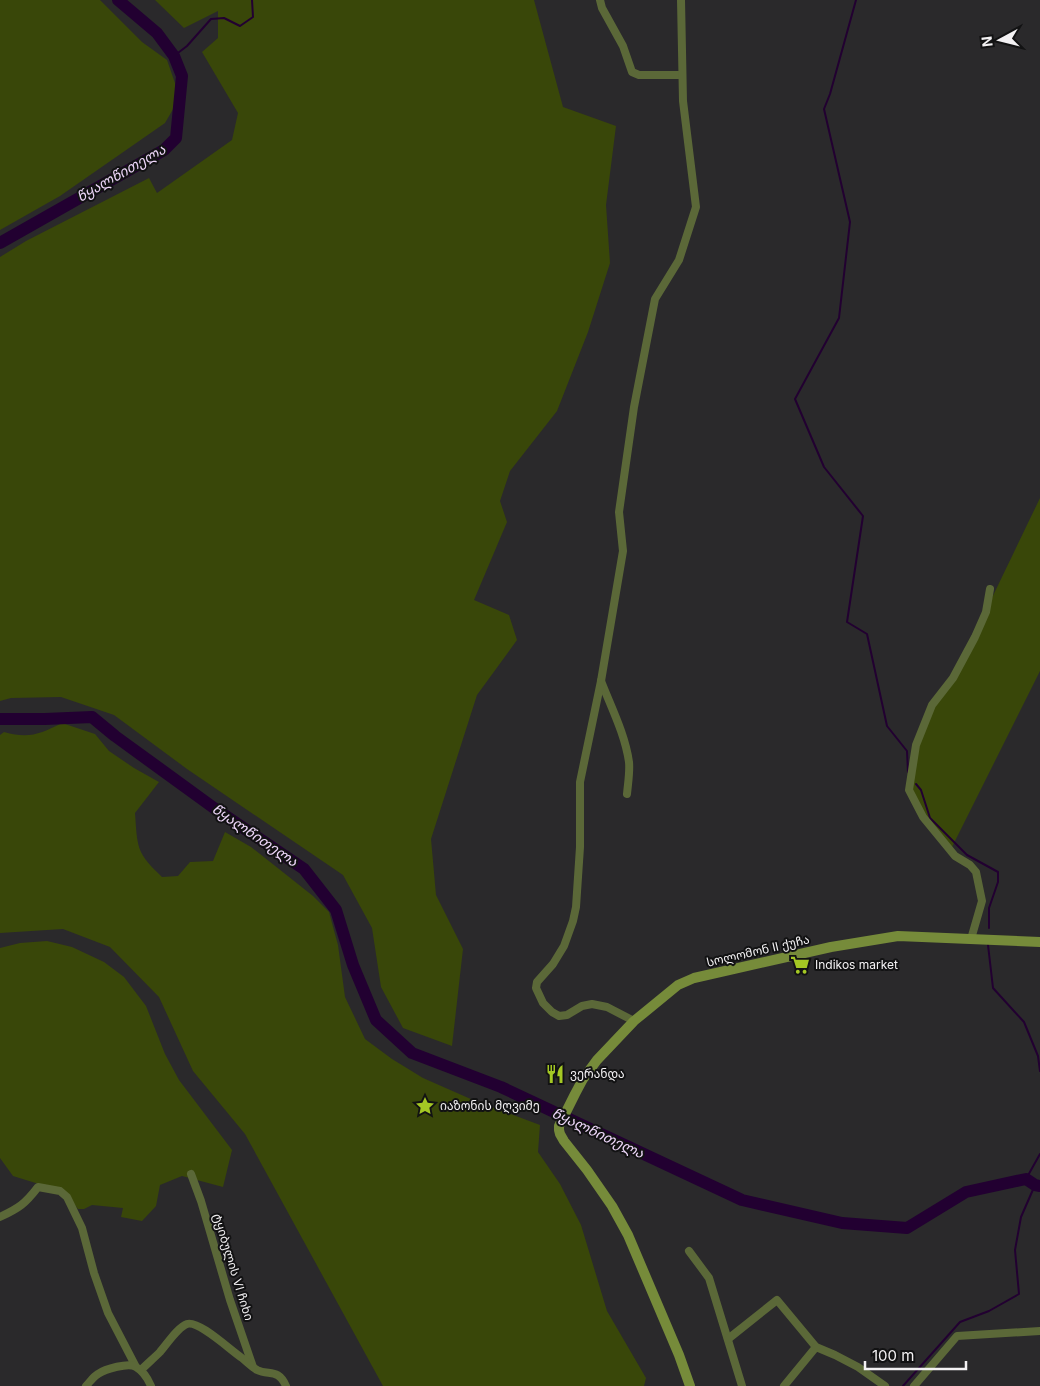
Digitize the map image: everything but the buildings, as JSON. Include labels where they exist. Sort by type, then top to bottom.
[{"type":"main road","name":"სოლომონ II ქუჩა","points":[[690,1386],[679,1355],[628,1235],[603,1192],[561,1138],[559,1126],[583,1079],[597,1060],[634,1020],[678,985],[694,978],[831,947],[898,936],[1035,942]]},
{"type":"street","points":[[600,0],[602,8],[623,46],[632,72],[639,75],[682,75]]},
{"type":"street","points":[[634,1020],[607,1007],[592,1004],[582,1006],[566,1015],[559,1016],[543,1003],[536,988],[540,977],[558,955],[574,921],[580,857],[580,782],[601,681],[623,551],[619,512],[634,407],[655,298],[679,260],[696,207],[683,101],[681,0]]},
{"type":"street","points":[[971,939],[982,901],[976,872],[970,865],[955,856],[923,817],[909,790],[916,745],[932,705],[953,678],[975,637],[986,612],[990,589]]},
{"type":"street","points":[[601,681],[627,752],[630,769],[627,794]]},
{"type":"street","name":"ტყიბულის VI ჩიხი","points":[[191,1174],[253,1367]]},
{"type":"street","points":[[0,1217],[20,1207],[38,1187],[60,1191],[67,1197],[82,1228],[94,1273],[106,1306],[138,1368],[151,1386]]},
{"type":"street","points":[[689,1251],[709,1278],[742,1386]]},
{"type":"street","points":[[728,1339],[778,1300],[816,1347],[858,1367],[885,1386]]},
{"type":"street","points":[[86,1386],[98,1374],[112,1368],[126,1365],[138,1368],[159,1353],[183,1326],[190,1323],[195,1324],[214,1336],[259,1371],[274,1373],[280,1377],[286,1386]]},
{"type":"street","points":[[914,1386],[957,1336],[1040,1331]]},
{"type":"street","points":[[784,1386],[816,1347]]},
{"type":"green space","points":[[0,0],[100,0],[142,42],[167,60],[175,83],[176,104],[165,123],[60,196],[0,230]]},
{"type":"green space","points":[[155,0],[534,0],[563,107],[616,126],[606,205],[610,263],[588,332],[557,411],[510,471],[500,501],[507,522],[474,600],[509,615],[517,640],[477,695],[431,839],[436,895],[463,949],[452,1046],[403,1028],[381,987],[372,928],[343,875],[187,769],[114,715],[61,697],[11,698],[0,701],[0,257],[26,241],[149,178],[157,193],[232,140],[238,113],[202,52],[218,38],[218,11],[184,28]]},
{"type":"green space","points":[[1040,498],[1040,671],[951,849],[925,818],[913,793],[914,746],[962,660]]},
{"type":"green space","points":[[62,723],[95,734],[109,751],[159,782],[135,813],[139,848],[148,862],[162,877],[178,876],[190,862],[213,861],[225,832],[251,847],[313,896],[329,912],[338,945],[345,997],[365,1039],[392,1059],[423,1078],[473,1100],[540,1125],[538,1152],[560,1184],[581,1225],[607,1311],[646,1378],[644,1386],[383,1386],[245,1134],[193,1071],[159,997],[110,947],[63,929],[0,933],[0,735],[4,732],[21,735],[34,734]]},
{"type":"green space","points":[[47,941],[72,947],[104,962],[124,977],[146,1006],[165,1054],[179,1080],[232,1150],[223,1187],[182,1176],[160,1185],[156,1206],[142,1221],[121,1217],[123,1208],[92,1205],[84,1209],[78,1209],[62,1189],[13,1176],[0,1158],[0,948],[20,943]]},
{"type":"waterway","name":"წყალწითელა","points":[[0,243],[164,150],[176,138],[182,76],[174,56],[157,33],[118,0]]},
{"type":"waterway","points":[[174,56],[187,46],[211,19],[224,18],[240,26],[253,17],[252,0]]},
{"type":"waterway","points":[[856,0],[830,94],[824,109],[850,222],[839,318],[795,399],[824,467],[863,516],[847,622],[867,634],[887,726],[907,751],[908,772]]},
{"type":"waterway","name":"წყალწითელა","points":[[0,719],[92,717],[214,808],[304,869],[336,910],[353,965],[376,1020],[412,1053],[501,1087],[742,1200],[842,1223],[907,1228],[966,1192],[1026,1179],[1040,1186]]},
{"type":"waterway","points":[[916,784],[921,790],[930,818],[967,855],[998,872],[998,882],[989,908],[989,928]]},
{"type":"waterway","points":[[988,945],[993,988],[1024,1022],[1038,1056],[1040,1071]]},
{"type":"waterway","points":[[1026,1179],[1040,1154]]},
{"type":"waterway","points":[[903,1386],[960,1322],[989,1311],[1019,1294],[1015,1250],[1021,1217],[1035,1185]]},
{"type":"place","name":"Indikos market","points":[[800,965]]},
{"type":"place","name":"ვერანდა","points":[[555,1074]]},
{"type":"place","name":"იაზონის მღვიმე","points":[[425,1106]]}]
